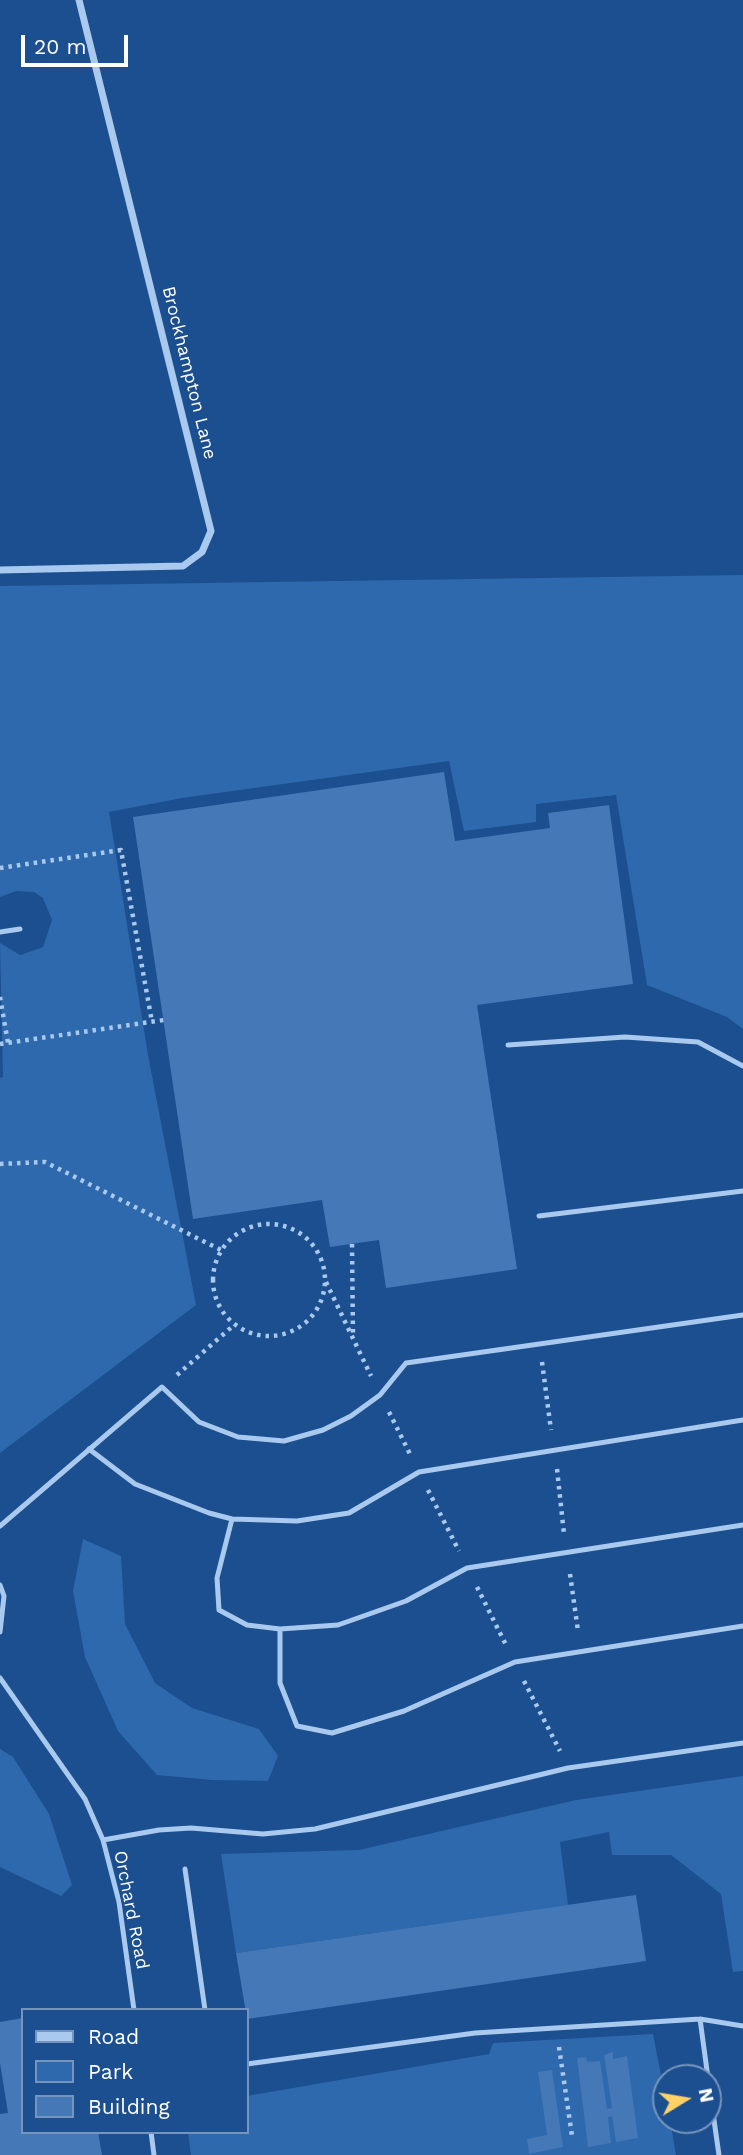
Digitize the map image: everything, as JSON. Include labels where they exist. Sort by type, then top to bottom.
[{"type":"street","name":"Brockhampton Lane","points":[[0,570],[183,566],[202,552],[211,531],[79,0]]},
{"type":"lane","points":[[0,932],[20,929]]},
{"type":"lane","points":[[508,1045],[625,1037],[698,1042],[743,1066]]},
{"type":"lane","points":[[539,1216],[743,1191]]},
{"type":"lane","points":[[0,1526],[162,1387],[199,1422],[238,1437],[284,1441],[323,1430],[351,1416],[380,1395],[406,1363],[743,1315]]},
{"type":"lane","points":[[89,1449],[135,1484],[232,1520],[297,1521],[349,1513],[419,1472],[743,1420]]},
{"type":"lane","points":[[232,1520],[217,1578],[219,1610],[247,1625],[280,1629],[338,1625],[407,1601],[467,1568],[743,1525]]},
{"type":"lane","points":[[0,1585],[4,1596],[0,1632]]},
{"type":"lane","points":[[280,1629],[280,1683],[297,1726],[332,1733],[404,1711],[515,1662],[743,1626]]},
{"type":"lane","name":"Orchard Road","points":[[0,1678],[85,1799],[103,1840],[119,1902],[134,2008]]},
{"type":"lane","points":[[103,1840],[159,1830],[191,1828],[263,1834],[315,1829],[568,1768],[743,1743]]},
{"type":"lane","points":[[185,1869],[205,2008]]},
{"type":"lane","points":[[700,2019],[706,2064]]},
{"type":"lane","points":[[248,2064],[475,2034],[700,2019],[743,2026]]},
{"type":"lane","points":[[151,2134],[154,2155]]},
{"type":"lane","points":[[716,2134],[719,2155]]},
{"type":"path","points":[[0,868],[121,850],[152,1022]]},
{"type":"path","points":[[0,997],[8,1042]]},
{"type":"path","points":[[0,1044],[164,1020]]},
{"type":"path","points":[[0,1164],[45,1162],[221,1250]]},
{"type":"path","points":[[326,1282],[319,1306],[303,1325],[281,1335],[256,1335],[234,1325],[219,1306],[213,1287],[214,1268],[221,1250],[234,1235],[251,1226],[273,1223],[294,1229],[311,1242],[322,1261],[326,1282],[380,1395]]},
{"type":"path","points":[[352,1244],[353,1340]]},
{"type":"path","points":[[162,1387],[234,1325]]},
{"type":"path","points":[[539,1344],[581,1652]]},
{"type":"path","points":[[557,2028],[572,2136]]},
{"type":"green space","points":[[743,575],[743,1029],[727,1017],[647,985],[616,795],[536,804],[536,822],[464,831],[449,761],[182,798],[109,812],[148,1055],[196,1305],[0,1453],[0,1078],[3,1077],[0,943],[20,955],[43,947],[52,920],[43,898],[34,892],[16,891],[0,897],[0,586]]},
{"type":"green space","points":[[83,1539],[121,1556],[125,1624],[155,1683],[192,1708],[259,1729],[278,1756],[268,1781],[157,1775],[118,1731],[85,1657],[73,1591]]},
{"type":"green space","points":[[0,1749],[13,1757],[49,1814],[72,1885],[61,1896],[0,1867]]},
{"type":"green space","points":[[743,1776],[743,1971],[733,1972],[721,1894],[671,1855],[612,1855],[609,1832],[560,1842],[568,1905],[236,1953],[221,1854],[359,1850],[576,1800]]},
{"type":"green space","points":[[653,2034],[659,2064],[652,2064],[652,2134],[672,2134],[676,2155],[191,2155],[188,2134],[248,2134],[248,2096],[489,2054],[493,2043]]},
{"type":"building","points":[[444,772],[455,841],[550,828],[548,813],[609,805],[633,984],[477,1005],[517,1269],[386,1288],[379,1240],[330,1247],[322,1200],[193,1219],[133,817]]},
{"type":"building","points":[[636,1895],[646,1961],[248,2019],[236,1953]]},
{"type":"building","points":[[21,2018],[21,2134],[98,2134],[102,2155],[0,2155],[0,2114],[8,2113],[0,2063],[0,2022]]},
{"type":"building","points":[[613,2052],[613,2059],[627,2056],[638,2138],[616,2142],[612,2116],[608,2117],[611,2143],[588,2147],[577,2058],[586,2057],[587,2062],[600,2061],[607,2109],[612,2108],[604,2055]]},
{"type":"building","points":[[552,2070],[563,2147],[529,2154],[527,2139],[547,2135],[538,2072]]}]
